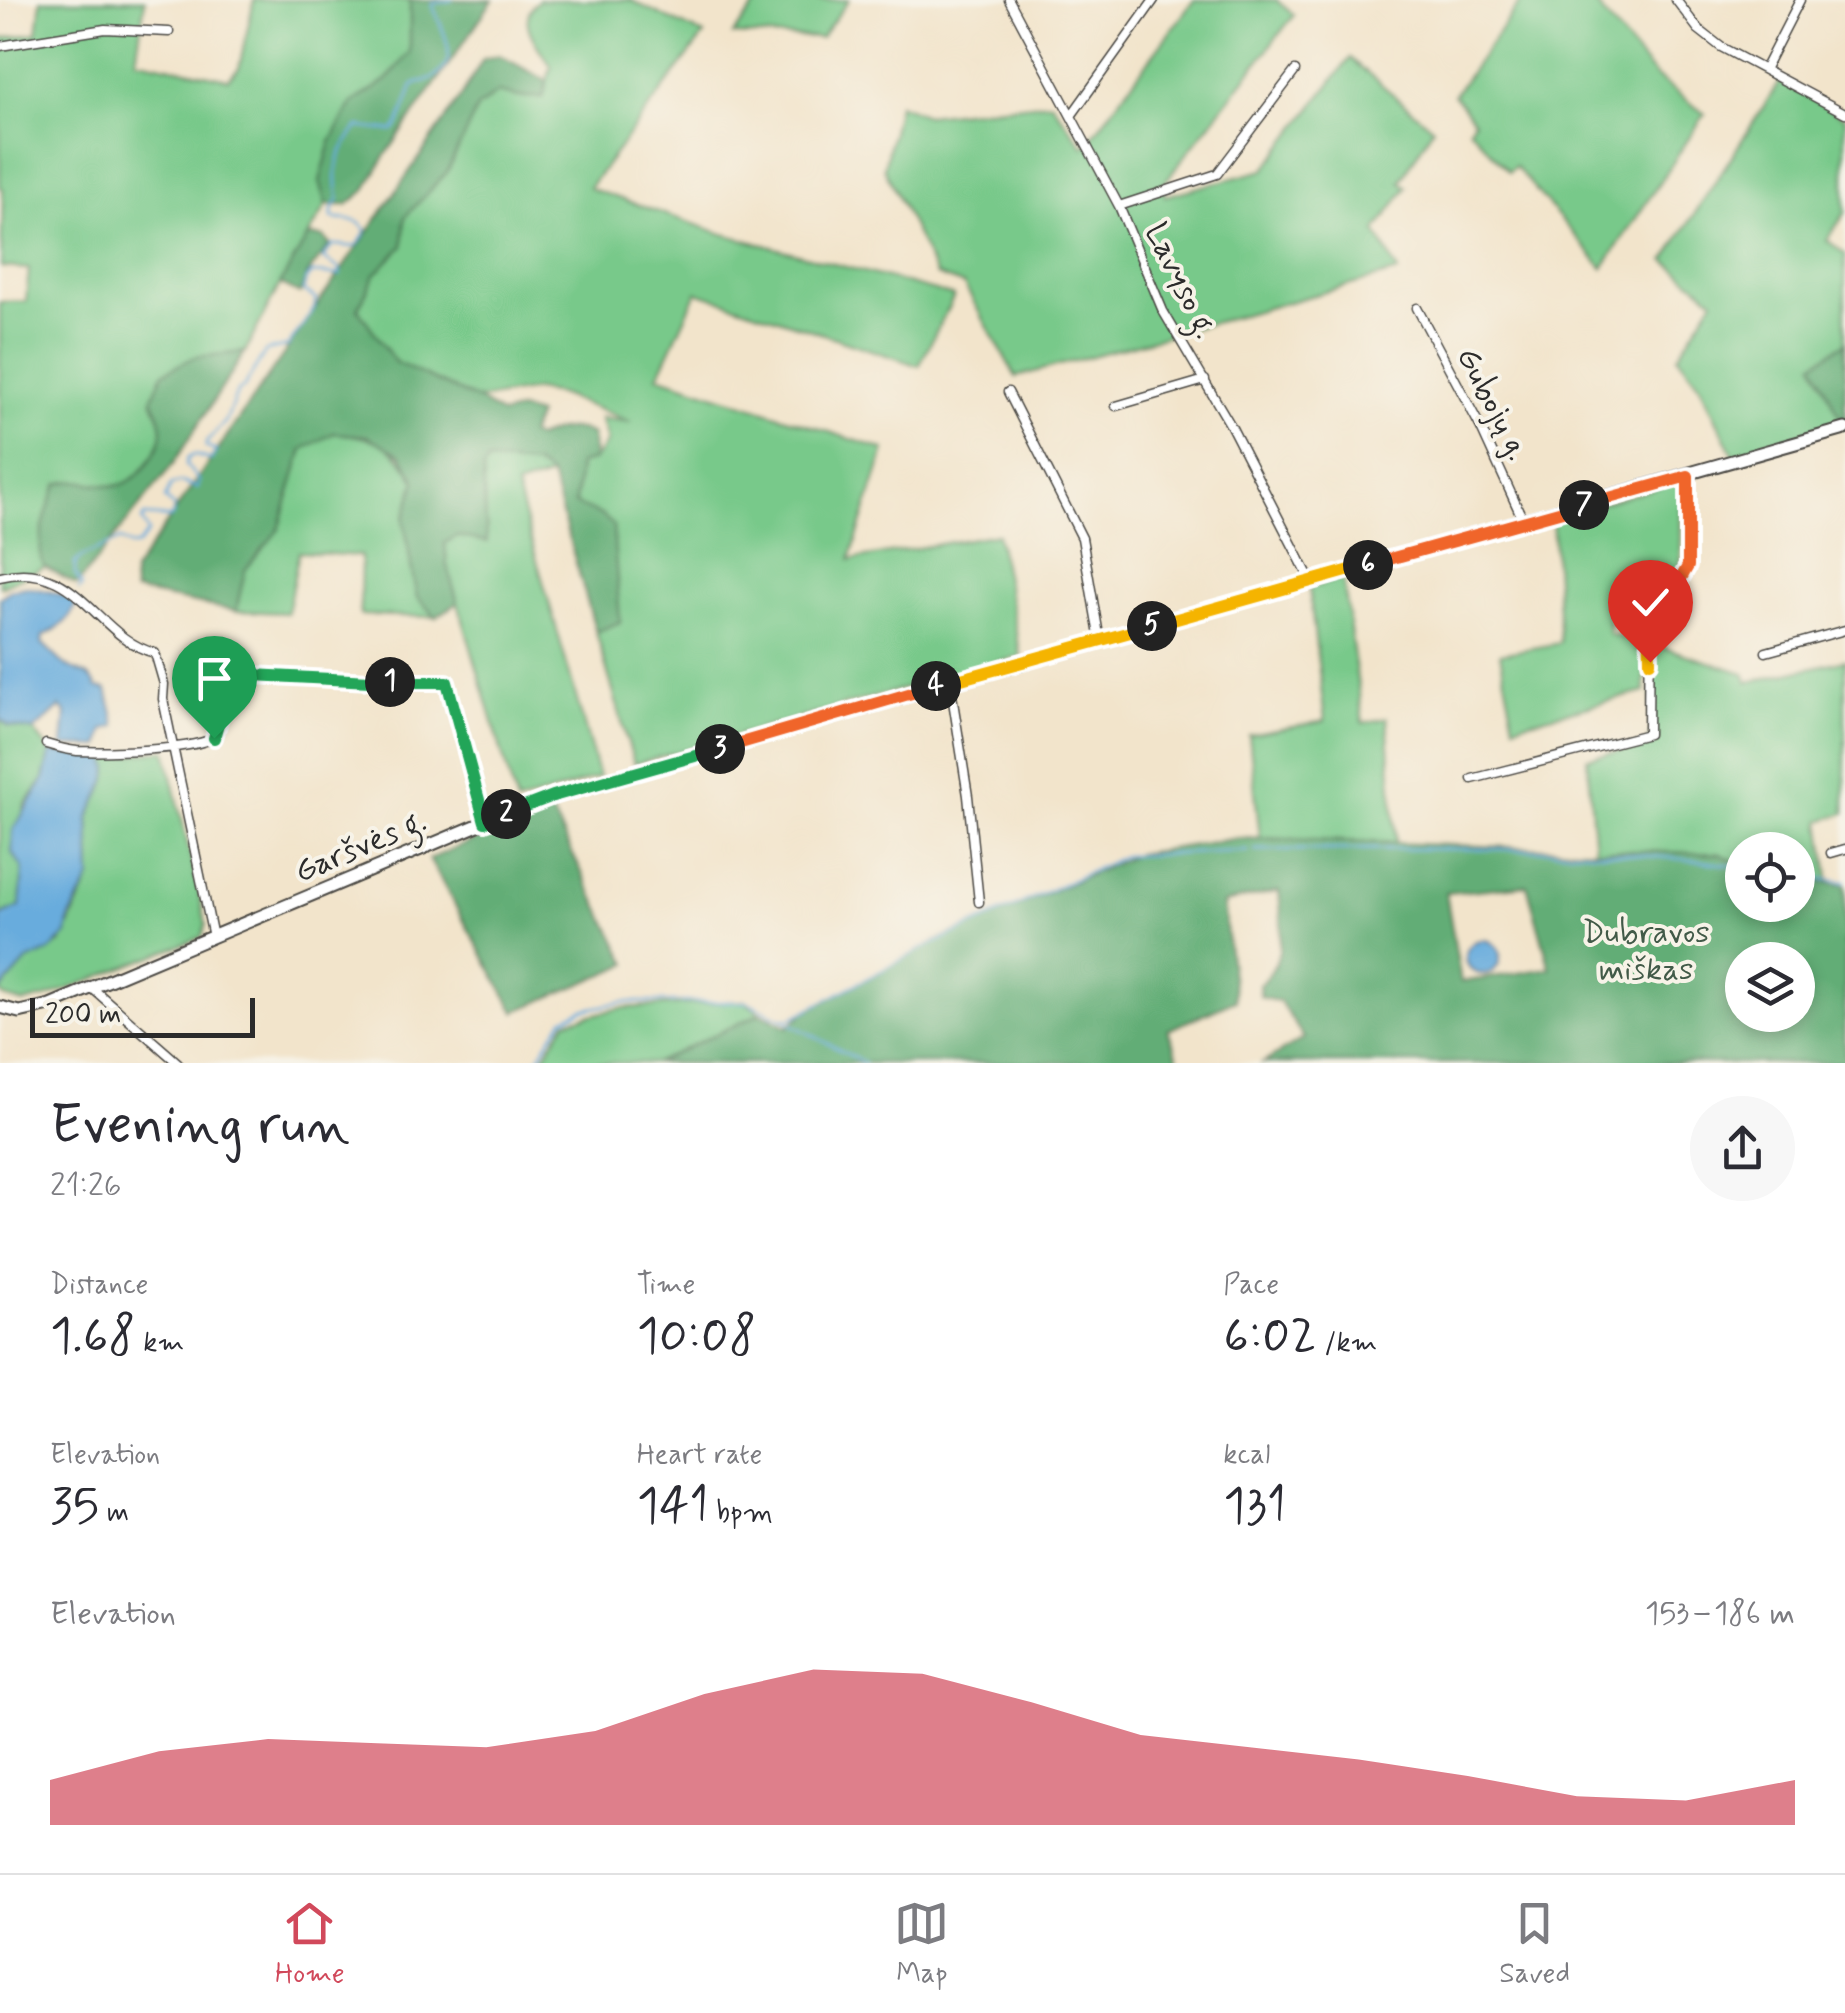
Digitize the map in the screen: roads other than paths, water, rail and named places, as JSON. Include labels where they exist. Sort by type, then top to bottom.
[{"type":"main road","name":"Garšvės g.","points":[[0,1006],[20,1012],[32,1010],[92,988],[553,796],[1845,430]]},
{"type":"street","name":"Lavyso g.","points":[[1009,0],[1119,206],[1164,311],[1312,581]]},
{"type":"street","points":[[1071,116],[1154,0]]},
{"type":"street","points":[[1676,0],[1698,29],[1721,48],[1845,111]]},
{"type":"street","points":[[1765,68],[1800,0]]},
{"type":"street","points":[[0,46],[104,29],[169,32]]},
{"type":"street","points":[[1119,206],[1217,174],[1294,70]]},
{"type":"street","name":"Gubojų g.","points":[[1416,308],[1481,428],[1524,522]]},
{"type":"street","points":[[1116,406],[1204,380]]},
{"type":"street","points":[[1008,392],[1082,538],[1100,640]]},
{"type":"street","points":[[1472,778],[1648,734],[1649,610],[1656,598],[1674,590],[1688,566],[1688,476]]},
{"type":"street","points":[[0,577],[16,574],[56,582],[90,604],[139,648],[155,653],[212,936]]},
{"type":"street","points":[[1766,652],[1845,630]]},
{"type":"street","points":[[46,744],[78,751],[172,747],[214,738],[232,674],[447,682],[485,822]]},
{"type":"street","points":[[950,682],[979,902]]},
{"type":"street","points":[[1831,853],[1845,850]]},
{"type":"street","points":[[92,988],[178,1063]]},
{"type":"water","points":[[27,587],[76,602],[68,619],[43,636],[42,643],[66,665],[89,676],[97,688],[107,690],[116,726],[104,730],[100,747],[63,746],[66,713],[60,707],[34,731],[9,726],[0,719],[0,598],[10,590]]},
{"type":"water","points":[[51,752],[106,758],[106,782],[89,817],[91,877],[69,919],[67,935],[48,952],[27,961],[0,991],[0,916],[20,907],[23,868],[12,853],[13,830],[44,779]]},
{"type":"water","points":[[1483,940],[1495,945],[1500,957],[1495,969],[1483,974],[1471,969],[1466,957],[1471,945]]},
{"type":"waterway","points":[[79,590],[82,586],[75,574],[75,563],[120,540],[138,545],[148,532],[142,521],[144,516],[173,515],[174,507],[165,499],[171,485],[181,482],[198,488],[199,481],[186,465],[188,458],[194,455],[211,460],[216,451],[206,447],[206,443],[226,421],[237,392],[266,351],[288,346],[314,309],[316,299],[303,291],[306,279],[312,273],[340,275],[340,269],[323,258],[333,245],[356,245],[366,230],[354,221],[332,218],[339,199],[336,177],[341,153],[358,127],[393,131],[413,86],[444,68],[448,50],[432,4],[452,0]]},
{"type":"waterway","points":[[1255,850],[1561,851],[1725,865]]},
{"type":"waterway","points":[[535,1063],[563,1019],[582,1010],[622,1002],[748,1002],[782,1019],[792,1018],[922,949],[1124,856],[1248,851]]},
{"type":"waterway","points":[[1815,878],[1845,882]]},
{"type":"waterway","points":[[786,1021],[864,1063]]},
{"type":"park label","name":"Dubravos miškas","points":[[1646,950]]}]
